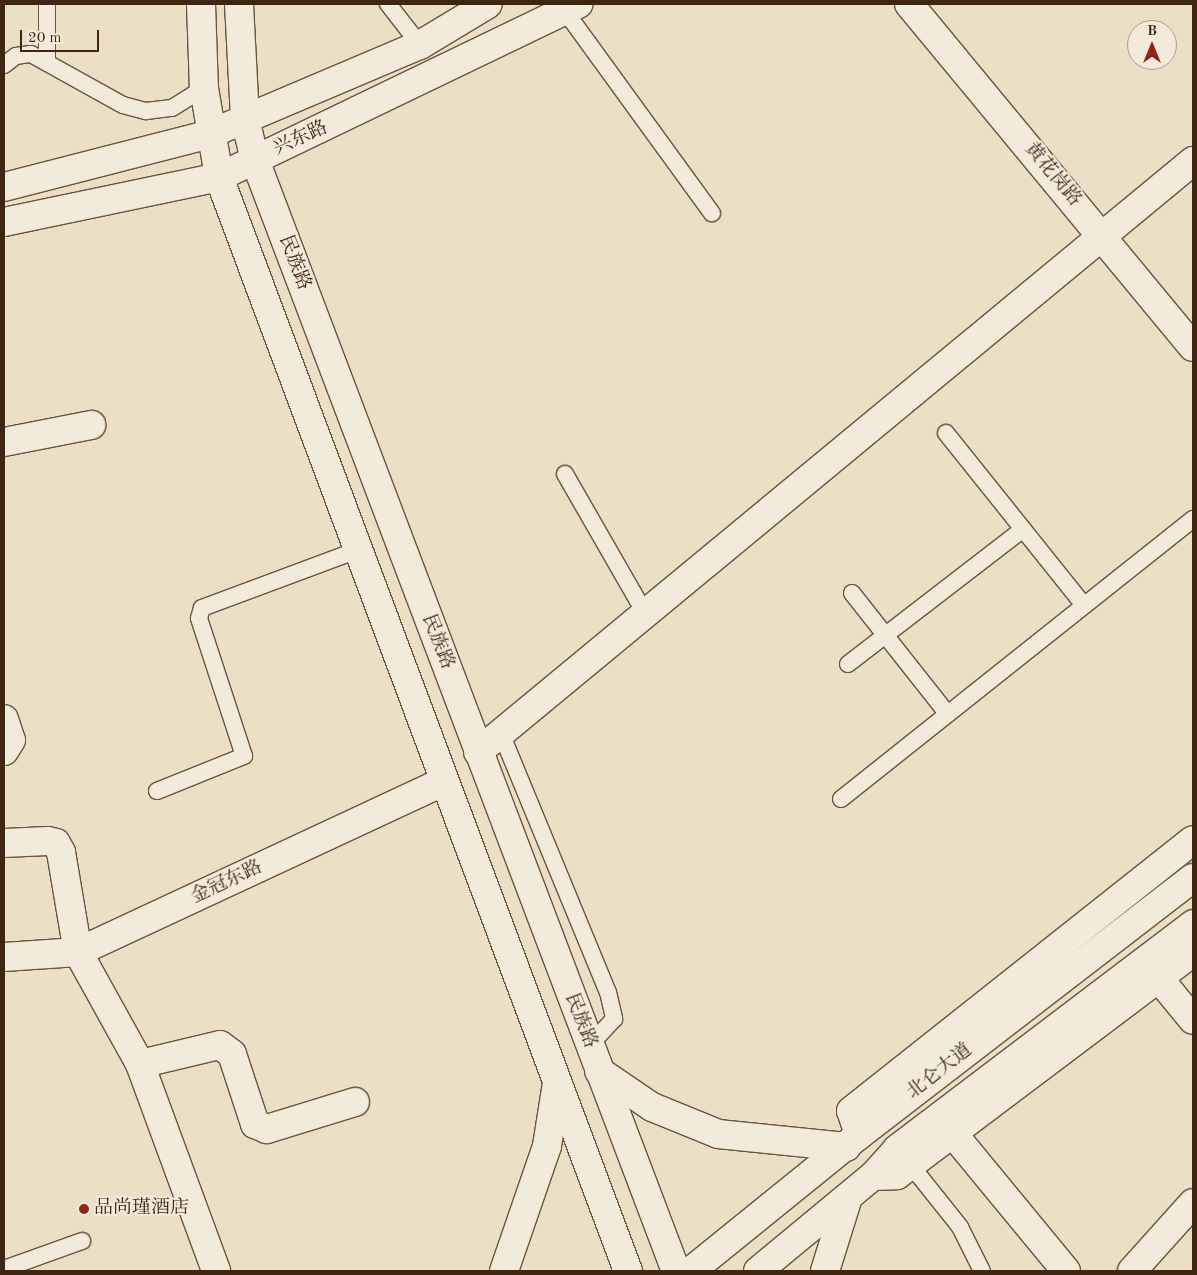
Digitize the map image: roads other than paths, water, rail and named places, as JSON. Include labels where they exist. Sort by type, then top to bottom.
[{"type":"main road","points":[[200,4],[204,88],[218,177],[358,550],[442,782],[628,1271]]},
{"type":"main road","name":"民族路","points":[[239,4],[245,119],[255,160],[589,1046],[676,1271]]},
{"type":"main road","points":[[4,187],[210,134],[420,45],[488,4]]},
{"type":"main road","name":"黄花岗路","points":[[909,4],[1193,347]]},
{"type":"main road","name":"兴东路","points":[[4,222],[218,177],[572,7]]},
{"type":"main road","points":[[478,752],[1102,235],[1193,162]]},
{"type":"main road","points":[[4,442],[92,425]]},
{"type":"main road","points":[[4,719],[11,740],[4,752]]},
{"type":"main road","name":"金冠东路","points":[[4,957],[78,952],[442,782]]},
{"type":"main road","points":[[599,1072],[652,1107],[718,1134],[853,1141],[850,1111],[1193,840]]},
{"type":"main road","points":[[4,843],[56,843],[78,952],[140,1064],[216,1271]]},
{"type":"main road","name":"北仑大道","points":[[691,1271],[853,1141],[1193,878]]},
{"type":"main road","name":"北仑大道","points":[[758,1271],[873,1176],[903,1157],[1151,969],[1193,924]]},
{"type":"main road","points":[[1193,952],[1151,969],[1193,1020]]},
{"type":"main road","points":[[140,1064],[220,1045],[232,1054],[255,1124],[267,1129],[355,1102]]},
{"type":"main road","points":[[504,1271],[547,1146],[557,1081]]},
{"type":"main road","points":[[946,1124],[1066,1271]]},
{"type":"main road","points":[[825,1271],[848,1197]]},
{"type":"main road","points":[[1132,1271],[1193,1203]]},
{"type":"lane","points":[[47,4],[47,60]]},
{"type":"lane","points":[[388,4],[420,45]]},
{"type":"lane","points":[[572,7],[712,213]]},
{"type":"lane","points":[[4,65],[16,56],[47,60],[123,105],[146,111],[172,108],[204,88]]},
{"type":"lane","points":[[946,433],[1083,604]]},
{"type":"lane","points":[[565,474],[646,613]]},
{"type":"lane","points":[[841,798],[946,712],[1193,519]]},
{"type":"lane","points":[[848,664],[1022,529]]},
{"type":"lane","points":[[157,791],[244,756],[199,618],[202,608],[358,550]]},
{"type":"lane","points":[[852,593],[946,712]]},
{"type":"lane","points":[[501,733],[608,992],[614,1019],[589,1046]]},
{"type":"lane","points":[[903,1157],[960,1227],[982,1271]]},
{"type":"lane","points":[[4,1269],[82,1241]]},
{"type":"place","name":"品尚瑾酒店","points":[[84,1209]]}]
